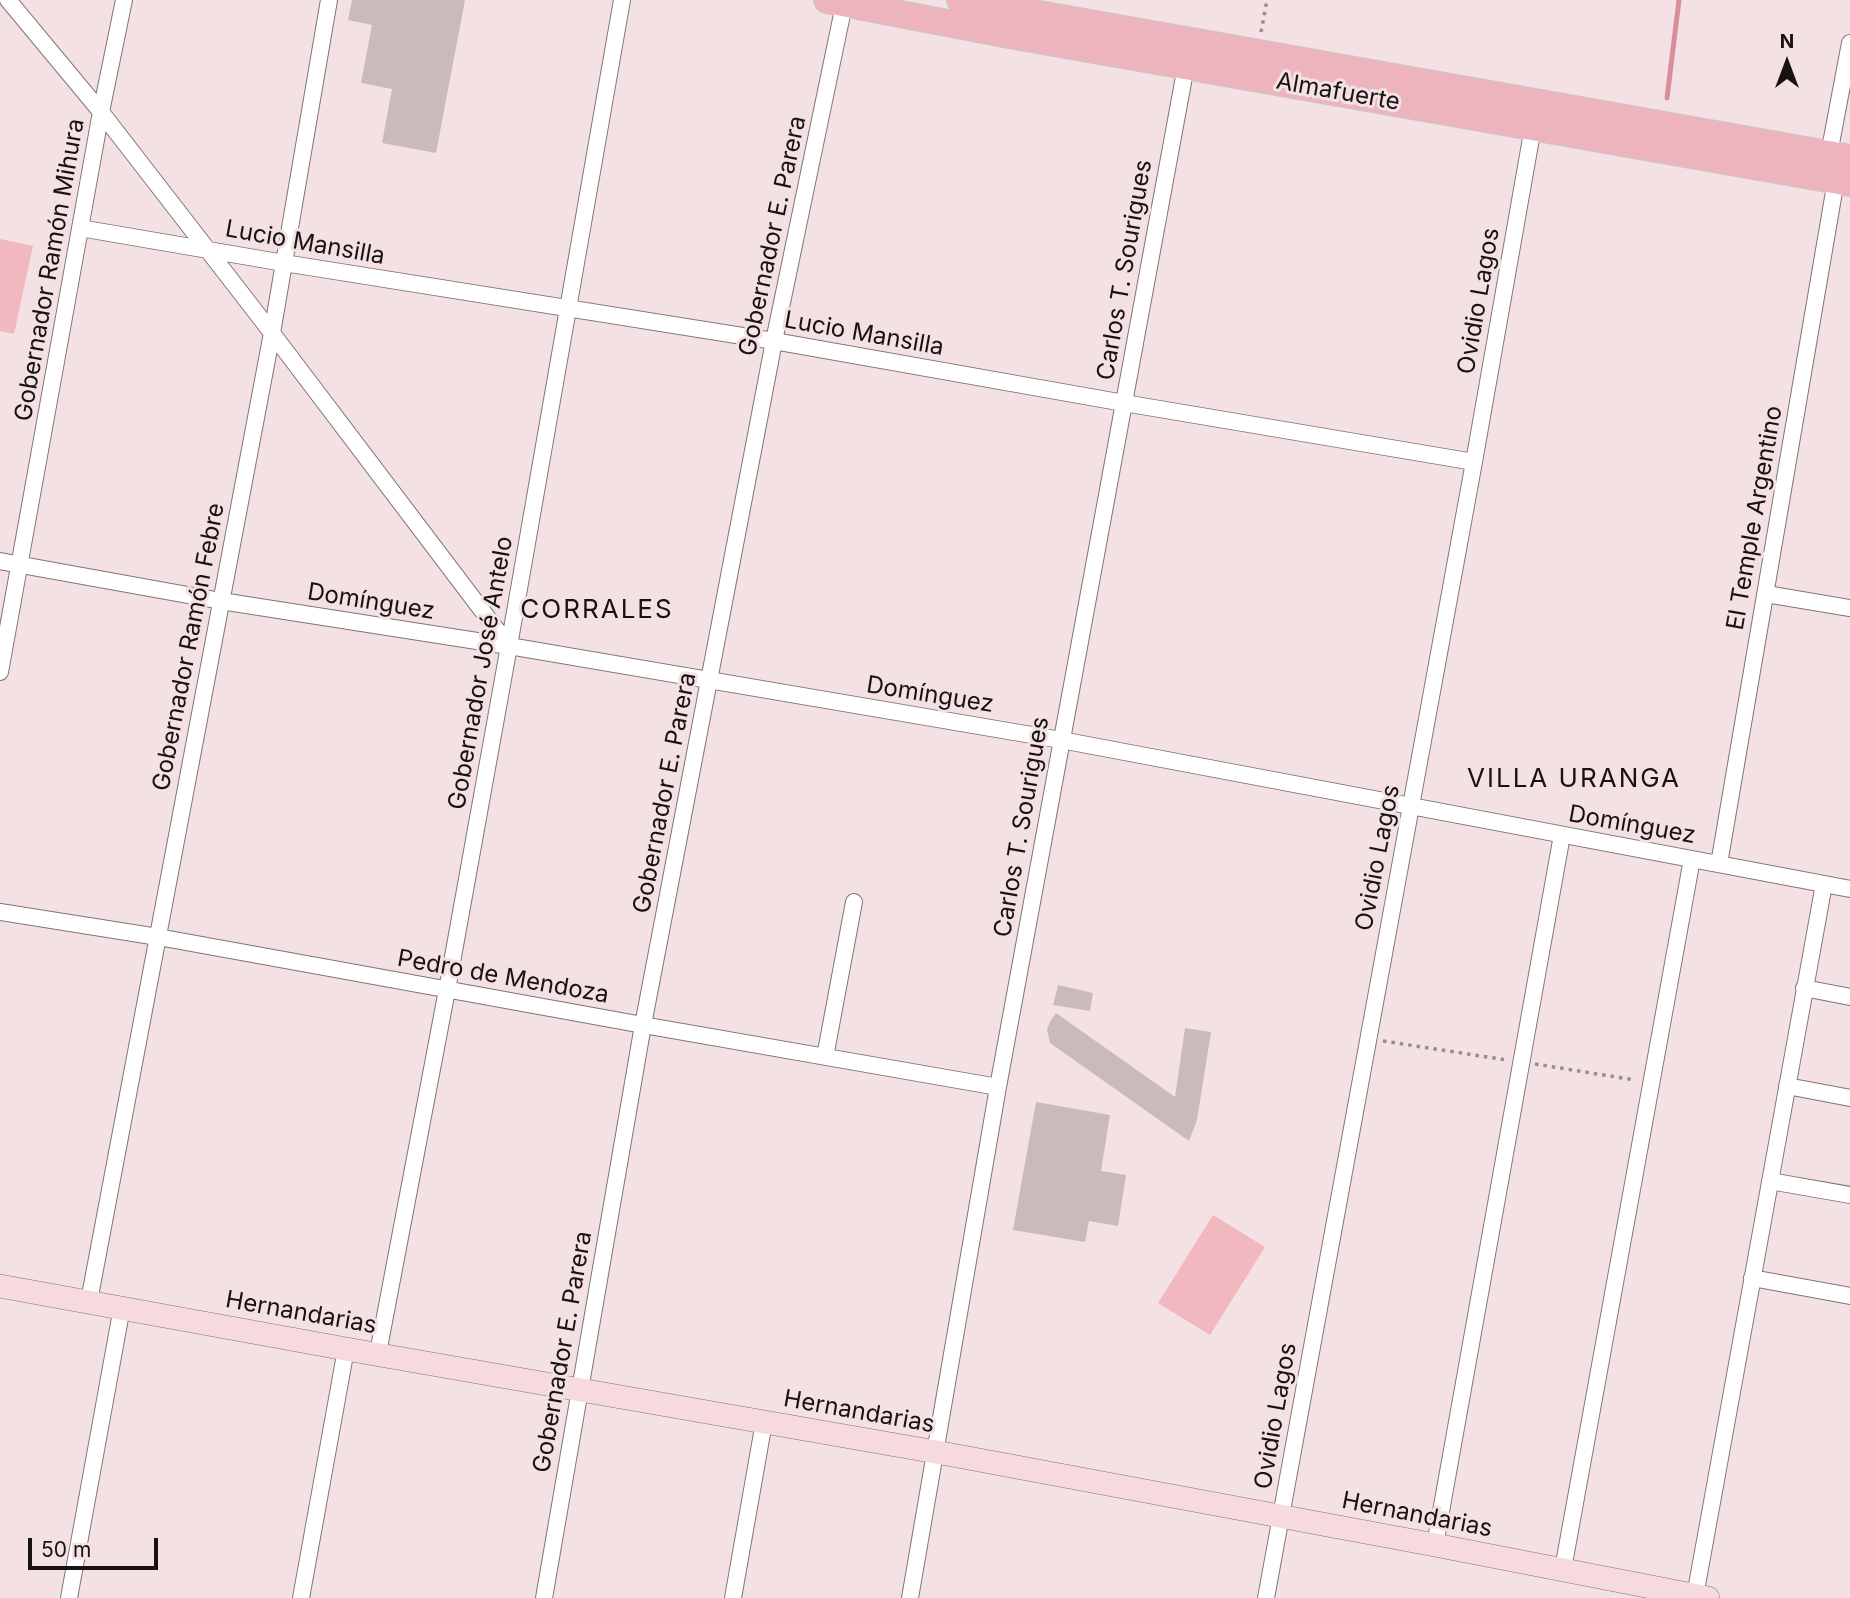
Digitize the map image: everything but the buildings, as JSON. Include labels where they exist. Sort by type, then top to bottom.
[{"type":"main road","name":"Almafuerte","points":[[960,0],[1839,156]]},
{"type":"main road","name":"Almafuerte","points":[[839,1],[1015,36],[1843,182]]},
{"type":"street","points":[[8,0],[102,112],[509,646]]},
{"type":"street","name":"Gobernador Ramón Mihura","points":[[0,672],[124,0]]},
{"type":"street","name":"Gobernador Ramón Febre","points":[[89,1301],[272,333],[329,0]]},
{"type":"street","name":"Gobernador José Antelo","points":[[377,1353],[447,990],[622,0]]},
{"type":"street","name":"Gobernador E. Parera","points":[[544,1598],[643,1026],[839,1]]},
{"type":"street","points":[[1839,156],[1850,43]]},
{"type":"street","name":"Carlos T. Sourigues","points":[[910,1598],[998,1087],[1186,66]]},
{"type":"street","name":"Ovidio Lagos","points":[[1266,1598],[1533,127]]},
{"type":"street","name":"El Temple Argentino","points":[[1719,864],[1843,182]]},
{"type":"street","name":"Lucio Mansilla","points":[[80,228],[774,341],[1124,404],[1474,461]]},
{"type":"street","name":"Domínguez","points":[[0,561],[221,601],[509,646],[1061,740],[1850,889]]},
{"type":"street","points":[[1766,594],[1850,608]]},
{"type":"street","points":[[1435,1545],[1562,835]]},
{"type":"street","points":[[1563,1569],[1692,859]]},
{"type":"street","points":[[1702,1597],[1752,1278],[1824,884]]},
{"type":"street","points":[[825,1057],[854,902]]},
{"type":"street","name":"Pedro de Mendoza","points":[[0,912],[158,937],[643,1026],[998,1087]]},
{"type":"street","points":[[1804,988],[1850,998]]},
{"type":"street","points":[[1787,1086],[1850,1098]]},
{"type":"street","points":[[1769,1181],[1850,1195]]},
{"type":"street","points":[[1752,1278],[1850,1296]]},
{"type":"street","name":"Hernandarias","points":[[0,1286],[936,1452],[1702,1597]]},
{"type":"street","points":[[69,1598],[122,1307]]},
{"type":"street","points":[[301,1598],[346,1349]]},
{"type":"street","points":[[733,1598],[764,1422]]},
{"type":"path","points":[[1256,52],[1267,0]]},
{"type":"shaded area","points":[[0,239],[33,246],[14,334],[0,331]]},
{"type":"shaded area","points":[[1213,1215],[1265,1247],[1210,1335],[1158,1303]]},
{"type":"waterway","points":[[1667,98],[1679,0]]},
{"type":"district","name":"CORRALES","points":[[597,610]]},
{"type":"district","name":"VILLA URANGA","points":[[1574,779]]}]
